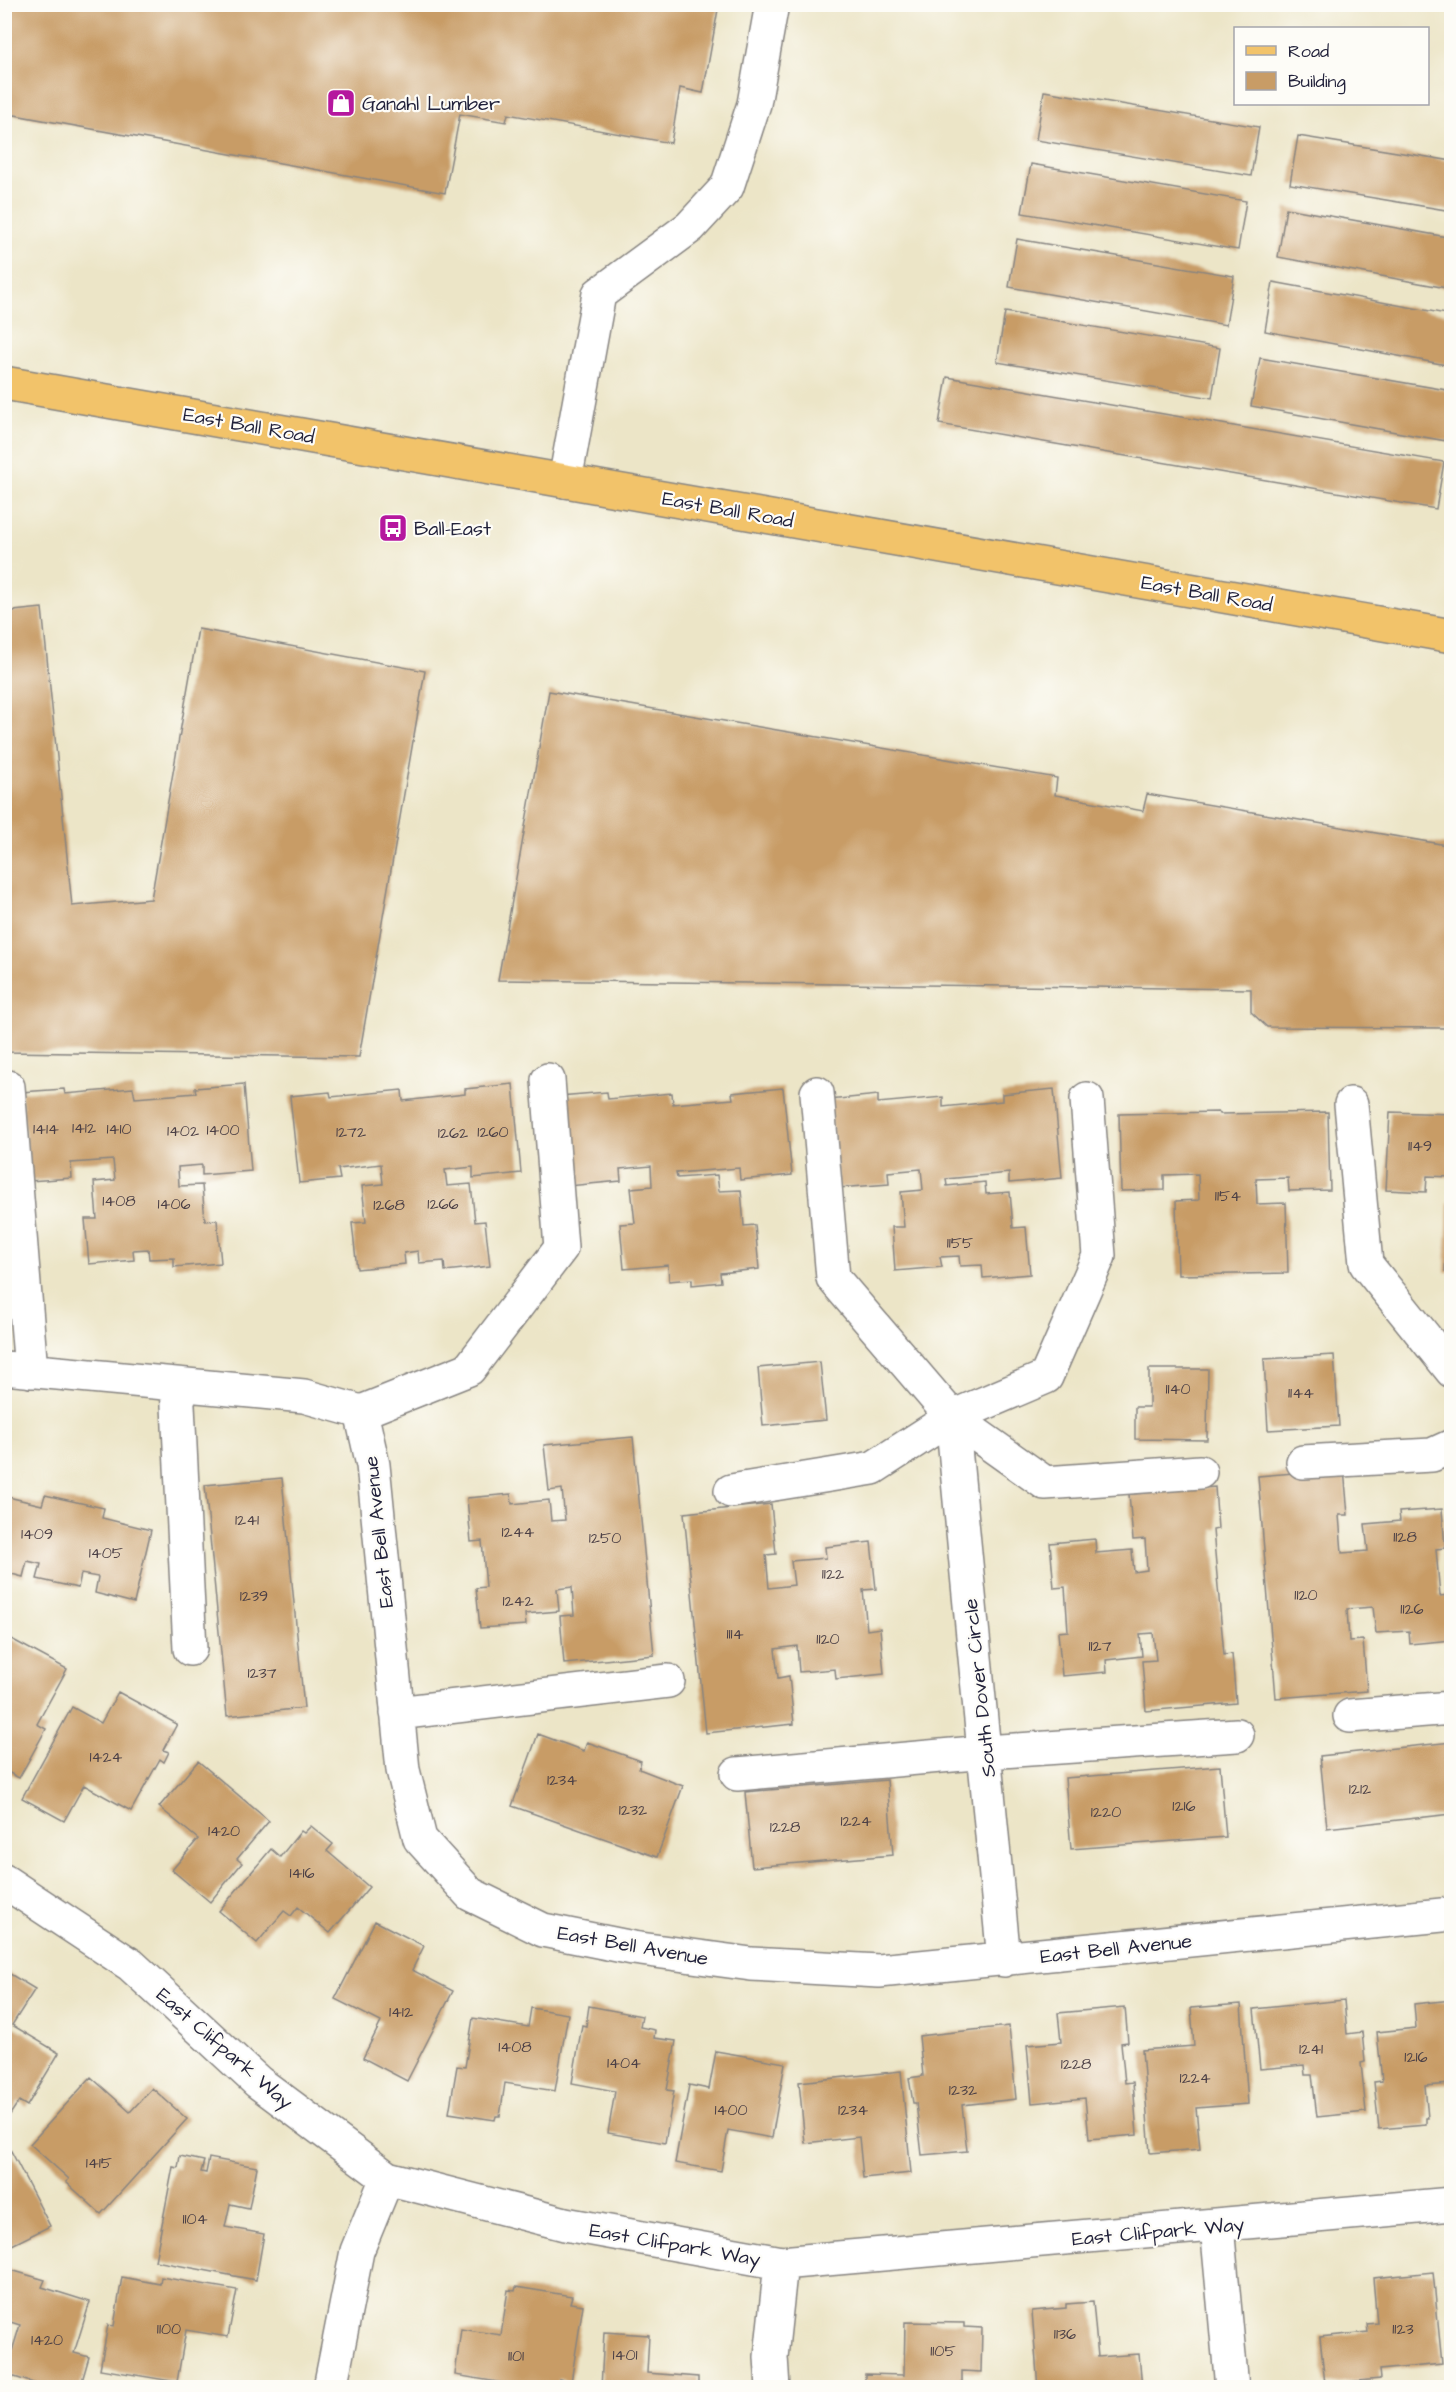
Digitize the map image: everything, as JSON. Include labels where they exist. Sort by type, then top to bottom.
[{"type":"main road","name":"East Ball Road","points":[[4,382],[1452,636]]},
{"type":"street","points":[[565,481],[599,294],[690,228],[727,187],[754,104],[772,4]]},
{"type":"street","points":[[8,1087],[18,1370],[304,1396],[361,1412],[469,1369],[561,1248],[548,1080]]},
{"type":"street","points":[[817,1093],[833,1278],[952,1417],[1046,1483],[1200,1472]]},
{"type":"street","points":[[731,1491],[873,1468],[952,1417],[1046,1377],[1099,1256],[1087,1099]]},
{"type":"street","points":[[1351,1104],[1366,1264],[1452,1371]]},
{"type":"street","points":[[177,1384],[190,1649]]},
{"type":"street","name":"East Bell Avenue","points":[[361,1412],[373,1465],[403,1770],[420,1839],[470,1894],[543,1930],[633,1948],[763,1964],[879,1971],[1452,1914]]},
{"type":"street","name":"South Dover Circle","points":[[952,1417],[1005,1960]]},
{"type":"street","points":[[1303,1462],[1432,1455],[1452,1446]]},
{"type":"street","points":[[397,1713],[668,1681]]},
{"type":"street","points":[[1350,1716],[1452,1707]]},
{"type":"street","points":[[737,1774],[986,1752],[1237,1735]]},
{"type":"street","name":"East Clifpark Way","points":[[4,1881],[131,1965],[258,2082],[387,2178],[565,2224],[781,2263],[1452,2204]]},
{"type":"street","points":[[330,2388],[357,2251],[387,2178]]},
{"type":"street","points":[[1217,2226],[1232,2388]]},
{"type":"street","points":[[773,2388],[771,2357],[781,2263]]},
{"type":"building","name":"Ganahl Lumber","points":[[4,4],[719,4],[703,93],[680,88],[671,143],[508,114],[506,122],[460,114],[445,193],[4,113]]},
{"type":"building","points":[[1044,91],[1259,127],[1251,176],[1036,140]]},
{"type":"building","points":[[1298,136],[1452,161],[1452,211],[1290,184]]},
{"type":"building","points":[[1031,164],[1246,201],[1238,250],[1022,213]]},
{"type":"building","points":[[1286,208],[1452,238],[1452,289],[1278,257]]},
{"type":"building","points":[[1017,239],[1234,276],[1226,325],[1009,287]]},
{"type":"building","points":[[1273,282],[1452,315],[1452,366],[1265,331]]},
{"type":"building","points":[[1005,312],[1220,348],[1212,398],[997,362]]},
{"type":"building","points":[[1260,358],[1452,391],[1452,442],[1251,406]]},
{"type":"building","points":[[947,377],[1444,462],[1436,509],[939,424]]},
{"type":"building","points":[[42,608],[72,906],[151,899],[198,629],[425,671],[359,1057],[4,1052],[4,612]]},
{"type":"building","points":[[549,691],[1057,778],[1055,795],[1143,811],[1147,794],[1452,846],[1452,1028],[1267,1027],[1251,1012],[1251,989],[498,980]]},
{"type":"building","points":[[244,1084],[251,1171],[202,1175],[202,1165],[178,1167],[179,1186],[202,1185],[205,1221],[217,1220],[221,1263],[174,1267],[174,1258],[149,1259],[148,1249],[133,1250],[134,1260],[89,1264],[85,1219],[97,1219],[94,1182],[115,1180],[113,1160],[71,1163],[72,1178],[29,1181],[21,1092],[64,1089],[65,1094],[133,1088],[135,1098],[196,1093],[195,1088]]},
{"type":"building","points":[[513,1084],[521,1173],[473,1178],[473,1167],[445,1170],[447,1186],[471,1184],[475,1222],[485,1221],[490,1266],[445,1271],[444,1261],[419,1263],[418,1251],[404,1253],[405,1264],[357,1269],[352,1223],[366,1222],[362,1186],[383,1184],[381,1164],[338,1169],[340,1179],[299,1183],[290,1096],[330,1092],[331,1097],[402,1090],[403,1101],[465,1094],[465,1089]]},
{"type":"building","points":[[783,1088],[792,1175],[740,1180],[739,1168],[676,1173],[677,1178],[717,1175],[719,1191],[741,1190],[744,1226],[755,1225],[759,1269],[720,1273],[721,1282],[692,1285],[692,1279],[669,1281],[668,1265],[624,1269],[620,1224],[635,1223],[631,1188],[652,1186],[651,1166],[620,1169],[621,1181],[568,1186],[559,1096],[607,1092],[608,1099],[672,1093],[673,1104],[733,1099],[732,1093]]},
{"type":"building","points":[[1054,1089],[1062,1178],[1009,1183],[1009,1173],[946,1179],[947,1186],[985,1182],[986,1194],[1010,1192],[1013,1228],[1026,1227],[1030,1274],[983,1278],[982,1265],[960,1266],[959,1256],[940,1257],[942,1267],[895,1271],[892,1227],[904,1227],[901,1192],[923,1190],[921,1169],[888,1172],[889,1184],[838,1188],[829,1100],[878,1095],[878,1103],[943,1097],[943,1107],[1002,1101],[1002,1094]]},
{"type":"building","points":[[1219,1112],[1220,1114],[1328,1112],[1330,1190],[1289,1191],[1288,1178],[1256,1179],[1257,1204],[1286,1203],[1288,1273],[1178,1275],[1176,1201],[1199,1200],[1198,1174],[1164,1175],[1164,1190],[1121,1191],[1119,1114]]},
{"type":"building","points":[[1390,1112],[1452,1114],[1452,1177],[1427,1176],[1426,1192],[1386,1190]]},
{"type":"building","points":[[1448,1203],[1452,1203],[1452,1272],[1445,1272]]},
{"type":"building","points":[[1334,1355],[1339,1426],[1268,1430],[1264,1359]]},
{"type":"building","points":[[820,1362],[826,1420],[763,1426],[758,1368]]},
{"type":"building","points":[[1149,1369],[1208,1369],[1207,1440],[1135,1439],[1135,1407],[1149,1407]]},
{"type":"building","points":[[633,1437],[654,1655],[564,1664],[560,1616],[574,1615],[572,1587],[557,1589],[559,1611],[525,1614],[526,1625],[480,1628],[476,1588],[486,1587],[482,1541],[471,1542],[467,1498],[511,1494],[512,1504],[549,1500],[551,1521],[565,1520],[562,1489],[549,1491],[544,1445]]},
{"type":"building","points":[[1344,1469],[1348,1515],[1339,1515],[1342,1553],[1368,1551],[1365,1524],[1400,1521],[1399,1512],[1442,1509],[1445,1548],[1436,1549],[1440,1596],[1449,1595],[1452,1640],[1410,1644],[1409,1631],[1376,1633],[1373,1607],[1347,1609],[1349,1641],[1363,1640],[1367,1691],[1276,1698],[1258,1476]]},
{"type":"building","points":[[282,1478],[304,1708],[227,1716],[205,1485]]},
{"type":"building","points":[[1215,1487],[1218,1529],[1213,1530],[1224,1655],[1232,1654],[1236,1703],[1146,1711],[1142,1661],[1156,1660],[1153,1633],[1140,1634],[1142,1656],[1106,1660],[1107,1672],[1062,1676],[1058,1632],[1068,1631],[1065,1587],[1054,1588],[1050,1543],[1095,1539],[1096,1553],[1132,1550],[1134,1572],[1147,1570],[1145,1539],[1133,1540],[1129,1494]]},
{"type":"building","points":[[45,1495],[104,1508],[102,1518],[151,1530],[134,1603],[95,1593],[98,1577],[81,1574],[78,1588],[37,1579],[41,1564],[27,1561],[23,1577],[4,1572],[4,1496],[42,1505]]},
{"type":"building","points":[[771,1504],[776,1554],[766,1555],[769,1588],[794,1585],[791,1561],[826,1558],[825,1547],[871,1542],[876,1589],[863,1590],[867,1630],[880,1628],[884,1674],[836,1679],[835,1669],[799,1672],[797,1646],[775,1649],[778,1678],[789,1676],[794,1724],[706,1733],[684,1513]]},
{"type":"building","points":[[4,1635],[67,1669],[37,1724],[46,1729],[19,1778],[4,1770]]},
{"type":"building","points":[[118,1692],[177,1724],[163,1750],[169,1752],[164,1762],[160,1759],[131,1811],[84,1785],[64,1821],[22,1798],[72,1707],[101,1723]]},
{"type":"building","points":[[538,1734],[584,1751],[587,1742],[641,1761],[639,1769],[683,1786],[657,1857],[512,1806]]},
{"type":"building","points":[[1452,1742],[1452,1814],[1327,1828],[1320,1756]]},
{"type":"building","points":[[198,1761],[269,1821],[237,1859],[242,1863],[210,1902],[172,1870],[198,1839],[159,1807]]},
{"type":"building","points":[[1220,1766],[1226,1837],[1071,1849],[1065,1778]]},
{"type":"building","points":[[887,1780],[893,1855],[752,1867],[745,1792]]},
{"type":"building","points":[[311,1826],[333,1844],[327,1851],[369,1887],[330,1933],[298,1907],[291,1916],[284,1911],[257,1943],[219,1911],[271,1849],[280,1857],[301,1831],[304,1833]]},
{"type":"building","points":[[375,1921],[424,1946],[412,1970],[453,1991],[407,2081],[363,2058],[381,2022],[335,1999]]},
{"type":"building","points":[[5,1971],[35,1989],[12,2025],[59,2053],[27,2106],[19,2101],[7,2119],[5,2118]]},
{"type":"building","points":[[1344,2000],[1347,2034],[1362,2032],[1365,2062],[1361,2063],[1366,2112],[1317,2117],[1312,2075],[1305,2075],[1304,2065],[1260,2069],[1254,2009]]},
{"type":"building","points":[[1452,2000],[1452,2084],[1425,2086],[1428,2118],[1426,2118],[1426,2125],[1379,2129],[1374,2082],[1382,2081],[1377,2032],[1416,2028],[1414,2004]]},
{"type":"building","points":[[1241,2004],[1248,2104],[1196,2108],[1200,2149],[1150,2153],[1142,2050],[1194,2046],[1191,2008]]},
{"type":"building","points":[[589,2006],[642,2016],[640,2027],[655,2030],[654,2038],[676,2041],[667,2090],[674,2091],[665,2143],[608,2133],[615,2091],[572,2083],[582,2025],[586,2026]]},
{"type":"building","points":[[1125,2007],[1128,2042],[1121,2043],[1125,2083],[1133,2082],[1137,2135],[1089,2139],[1085,2098],[1032,2103],[1027,2045],[1061,2042],[1058,2013]]},
{"type":"building","points":[[531,2008],[568,2014],[555,2091],[505,2083],[500,2116],[496,2116],[495,2120],[449,2113],[457,2066],[465,2067],[473,2018],[528,2027]]},
{"type":"building","points":[[1009,2026],[1016,2099],[962,2105],[967,2151],[922,2155],[916,2103],[913,2103],[909,2078],[923,2076],[919,2036]]},
{"type":"building","points":[[716,2051],[785,2063],[772,2138],[728,2130],[721,2171],[675,2163],[689,2085],[709,2089]]},
{"type":"building","points":[[901,2071],[911,2173],[863,2178],[859,2137],[805,2143],[799,2082]]},
{"type":"building","points":[[91,2077],[130,2112],[152,2088],[187,2119],[101,2214],[66,2182],[69,2179],[30,2144]]},
{"type":"building","points":[[8,2145],[50,2226],[4,2249],[4,2147]]},
{"type":"building","points":[[180,2156],[204,2161],[201,2172],[206,2173],[209,2158],[257,2167],[249,2208],[230,2204],[225,2227],[264,2234],[256,2280],[155,2261],[173,2167],[178,2168]]},
{"type":"building","points":[[4,2268],[45,2280],[42,2287],[90,2302],[74,2353],[89,2357],[80,2388],[49,2388],[5,2374],[20,2325],[4,2320]]},
{"type":"building","points":[[1433,2272],[1442,2364],[1379,2370],[1380,2379],[1325,2384],[1320,2337],[1368,2332],[1367,2324],[1377,2323],[1373,2278]]},
{"type":"building","points":[[122,2277],[160,2284],[161,2277],[237,2290],[228,2337],[186,2330],[177,2382],[100,2369],[108,2325],[114,2326]]},
{"type":"building","points":[[516,2287],[572,2296],[570,2303],[583,2305],[571,2382],[559,2379],[558,2388],[534,2388],[455,2375],[461,2329],[501,2335],[508,2290],[515,2291]]},
{"type":"building","points":[[1093,2302],[1098,2357],[1139,2354],[1142,2388],[1038,2388],[1032,2311],[1066,2308],[1066,2304]]},
{"type":"building","points":[[905,2322],[964,2323],[964,2327],[982,2328],[981,2372],[962,2371],[962,2388],[865,2388],[865,2374],[904,2375]]},
{"type":"building","points":[[604,2332],[649,2335],[647,2373],[698,2377],[698,2388],[601,2388]]},
{"type":"place","name":"Ganahl Lumber","points":[[341,103]]},
{"type":"place","name":"Ball-East","points":[[393,528]]}]
